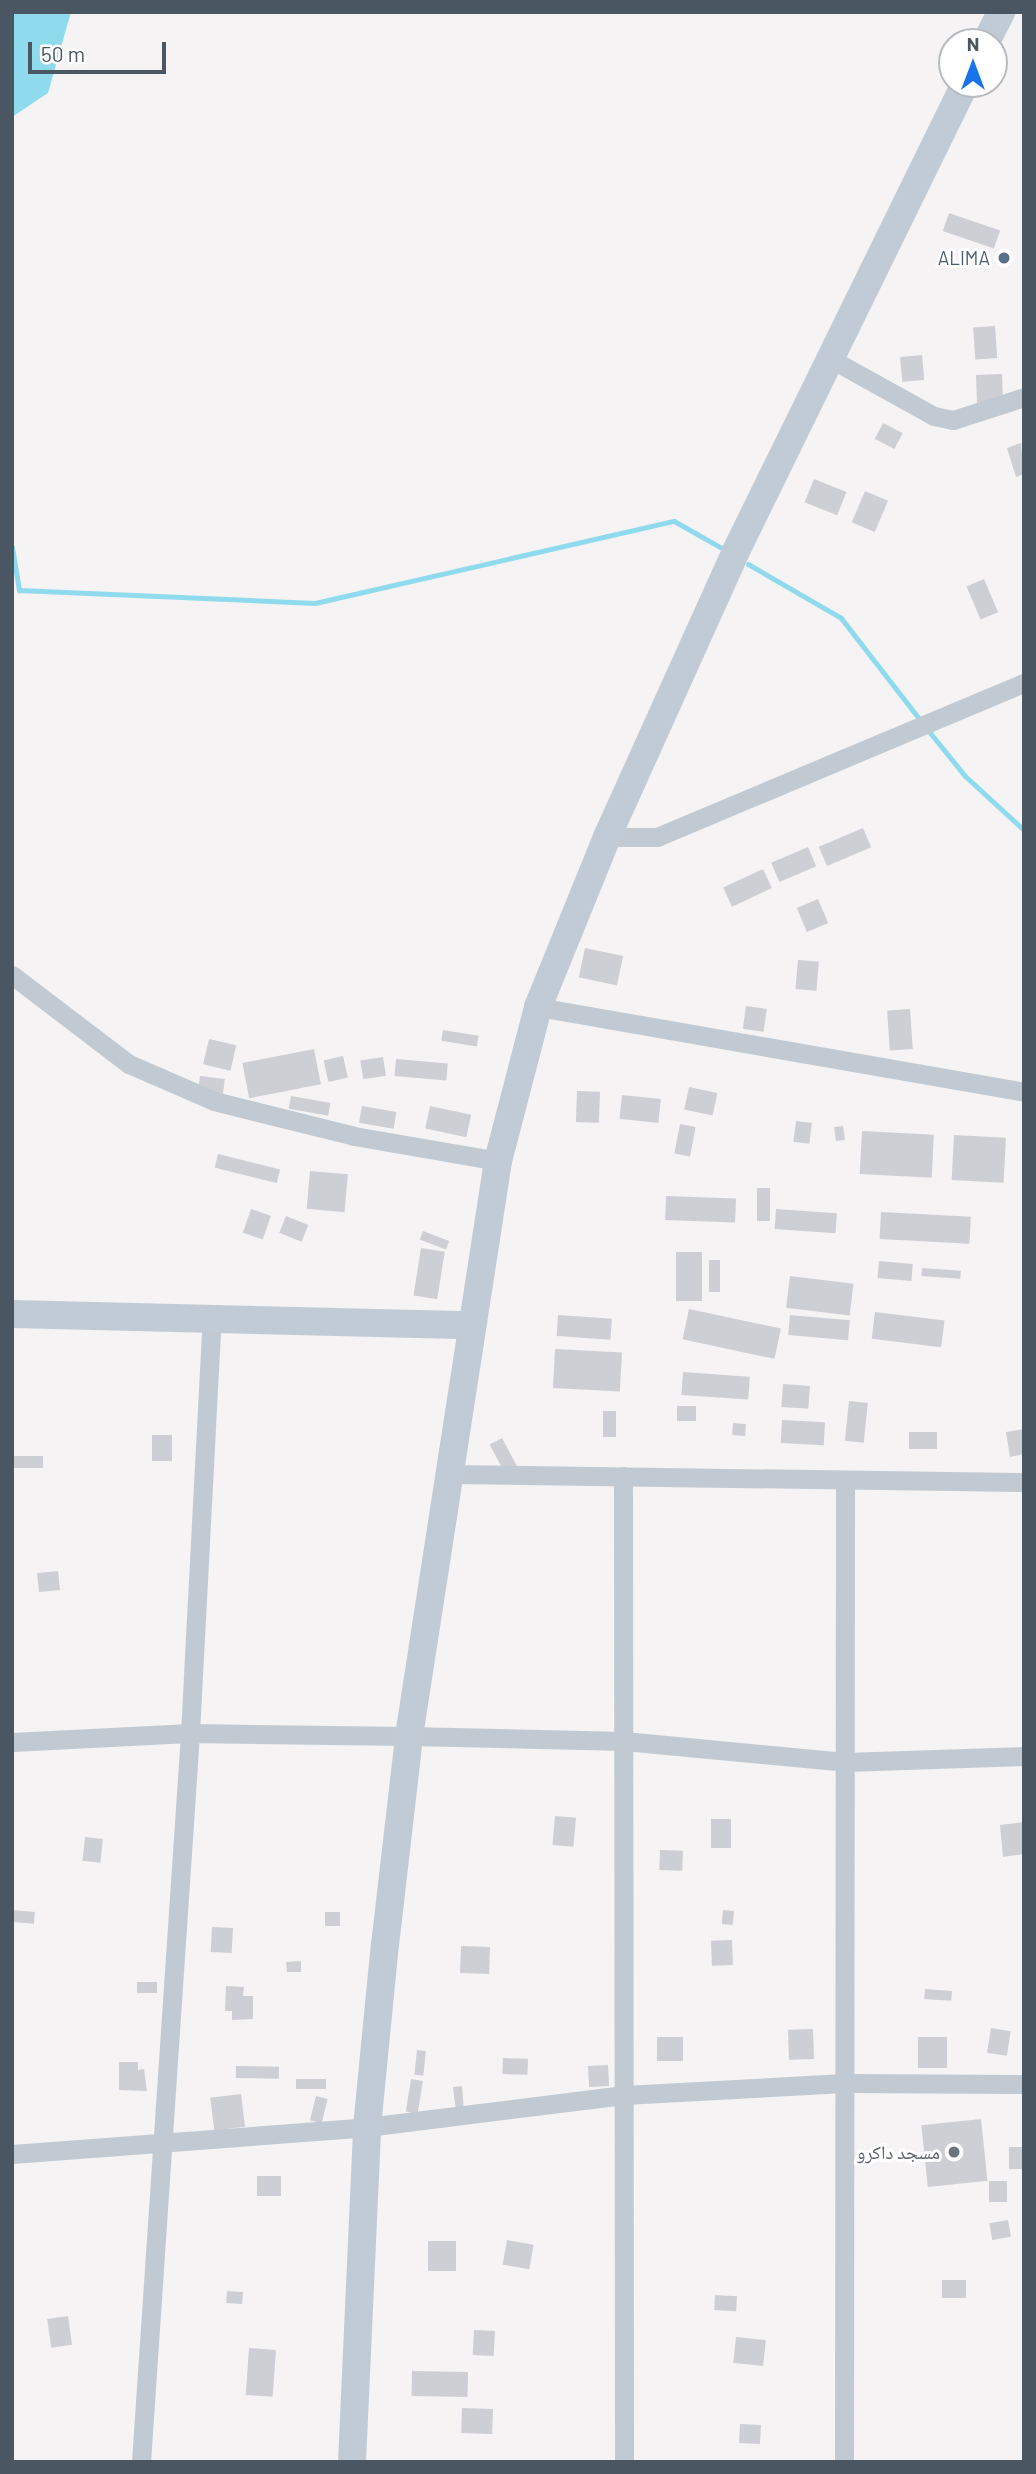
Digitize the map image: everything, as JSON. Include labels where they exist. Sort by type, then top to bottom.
[{"type":"main road","points":[[993,28],[1001,12]]},
{"type":"main road","points":[[352,2462],[367,2127],[409,1736],[469,1325],[498,1161],[538,1007],[607,836],[730,564],[958,98]]},
{"type":"main road","points":[[12,1315],[469,1325]]},
{"type":"street","points":[[831,359],[934,416],[953,420],[1024,397]]},
{"type":"street","points":[[607,836],[657,836],[1024,683]]},
{"type":"street","points":[[12,975],[129,1065],[214,1101],[354,1136],[498,1161]]},
{"type":"street","points":[[538,1007],[1024,1092]]},
{"type":"street","points":[[141,2462],[190,1733],[212,1318]]},
{"type":"street","points":[[449,1474],[1024,1482]]},
{"type":"street","points":[[624,1476],[624,2462]]},
{"type":"street","points":[[844,2462],[845,1479]]},
{"type":"street","points":[[12,1742],[190,1733],[409,1736],[624,1741],[845,1762],[1024,1756]]},
{"type":"street","points":[[12,2154],[367,2127],[624,2095],[844,2082],[1024,2084]]},
{"type":"water","points":[[12,12],[71,12],[48,93],[12,117]]},
{"type":"building","points":[[949,213],[1000,231],[994,249],[943,231]]},
{"type":"building","points":[[995,326],[997,358],[975,359],[973,328]]},
{"type":"building","points":[[922,355],[924,380],[902,382],[900,357]]},
{"type":"building","points":[[1002,374],[1003,402],[977,403],[976,375]]},
{"type":"building","points":[[883,423],[903,433],[894,449],[875,439]]},
{"type":"building","points":[[1021,443],[1024,474],[1016,477],[1007,448]]},
{"type":"building","points":[[814,479],[846,492],[837,515],[805,502]]},
{"type":"building","points":[[865,491],[888,501],[875,532],[852,522]]},
{"type":"building","points":[[984,579],[998,612],[981,620],[967,586]]},
{"type":"building","points":[[863,828],[871,847],[827,866],[819,847]]},
{"type":"building","points":[[808,847],[816,866],[779,882],[771,863]]},
{"type":"building","points":[[763,869],[772,888],[732,907],[723,888]]},
{"type":"building","points":[[818,899],[828,923],[807,932],[797,908]]},
{"type":"building","points":[[585,948],[623,956],[617,985],[579,977]]},
{"type":"building","points":[[798,960],[819,962],[816,991],[795,989]]},
{"type":"building","points":[[746,1006],[767,1009],[764,1032],[743,1029]]},
{"type":"building","points":[[910,1009],[913,1049],[890,1051],[887,1011]]},
{"type":"building","points":[[443,1030],[479,1036],[477,1046],[441,1041]]},
{"type":"building","points":[[209,1039],[236,1045],[230,1071],[203,1064]]},
{"type":"building","points":[[314,1049],[321,1084],[249,1098],[242,1063]]},
{"type":"building","points":[[343,1056],[348,1077],[328,1082],[324,1060]]},
{"type":"building","points":[[383,1057],[386,1076],[363,1079],[360,1061]]},
{"type":"building","points":[[396,1059],[448,1064],[446,1080],[395,1076]]},
{"type":"building","points":[[200,1076],[225,1079],[223,1096],[198,1093]]},
{"type":"building","points":[[689,1087],[717,1093],[713,1116],[684,1109]]},
{"type":"building","points":[[577,1091],[600,1092],[599,1123],[576,1122]]},
{"type":"building","points":[[622,1095],[661,1099],[658,1123],[619,1119]]},
{"type":"building","points":[[291,1096],[330,1103],[328,1116],[289,1109]]},
{"type":"building","points":[[362,1106],[396,1112],[394,1129],[359,1123]]},
{"type":"building","points":[[430,1106],[471,1115],[466,1137],[425,1128]]},
{"type":"building","points":[[796,1121],[812,1123],[809,1144],[793,1142]]},
{"type":"building","points":[[680,1124],[696,1127],[690,1157],[674,1153]]},
{"type":"building","points":[[843,1126],[845,1140],[836,1141],[834,1127]]},
{"type":"building","points":[[862,1131],[934,1135],[932,1178],[860,1174]]},
{"type":"building","points":[[954,1135],[1006,1138],[1004,1183],[952,1180]]},
{"type":"building","points":[[218,1154],[280,1169],[277,1183],[215,1168]]},
{"type":"building","points":[[310,1171],[348,1174],[345,1212],[307,1209]]},
{"type":"building","points":[[757,1188],[770,1188],[770,1221],[757,1221]]},
{"type":"building","points":[[666,1196],[736,1198],[735,1222],[665,1220]]},
{"type":"building","points":[[251,1209],[271,1216],[263,1239],[243,1233]]},
{"type":"building","points":[[776,1209],[837,1213],[835,1233],[775,1229]]},
{"type":"building","points":[[881,1212],[971,1217],[969,1244],[880,1239]]},
{"type":"building","points":[[286,1216],[308,1225],[302,1242],[279,1233]]},
{"type":"building","points":[[423,1231],[449,1241],[446,1249],[420,1239]]},
{"type":"building","points":[[421,1248],[445,1252],[437,1299],[413,1295]]},
{"type":"building","points":[[676,1252],[702,1252],[702,1301],[676,1301]]},
{"type":"building","points":[[709,1260],[720,1260],[720,1292],[709,1292]]},
{"type":"building","points":[[879,1261],[913,1264],[911,1281],[878,1278]]},
{"type":"building","points":[[922,1268],[961,1271],[960,1279],[921,1276]]},
{"type":"building","points":[[790,1276],[854,1284],[850,1316],[786,1308]]},
{"type":"building","points":[[689,1309],[781,1329],[775,1359],[683,1339]]},
{"type":"building","points":[[875,1312],[944,1321],[941,1347],[872,1339]]},
{"type":"building","points":[[558,1315],[612,1319],[610,1340],[557,1336]]},
{"type":"building","points":[[790,1315],[850,1320],[848,1340],[788,1335]]},
{"type":"building","points":[[555,1349],[622,1353],[620,1391],[553,1388]]},
{"type":"building","points":[[683,1372],[750,1377],[748,1400],[681,1395]]},
{"type":"building","points":[[783,1384],[810,1386],[808,1409],[781,1407]]},
{"type":"building","points":[[849,1401],[868,1403],[864,1443],[845,1441]]},
{"type":"building","points":[[677,1406],[696,1406],[696,1421],[677,1421]]},
{"type":"building","points":[[603,1411],[616,1411],[616,1437],[603,1437]]},
{"type":"building","points":[[782,1420],[825,1422],[824,1445],[781,1443]]},
{"type":"building","points":[[733,1423],[746,1424],[745,1436],[732,1435]]},
{"type":"building","points":[[1024,1429],[1024,1454],[1010,1457],[1006,1432]]},
{"type":"building","points":[[909,1432],[937,1432],[937,1449],[909,1449]]},
{"type":"building","points":[[152,1435],[172,1435],[172,1461],[152,1461]]},
{"type":"building","points":[[502,1438],[517,1466],[505,1473],[490,1445]]},
{"type":"building","points":[[13,1456],[43,1456],[43,1468],[13,1468]]},
{"type":"building","points":[[58,1571],[60,1590],[39,1592],[37,1573]]},
{"type":"building","points":[[555,1816],[576,1818],[573,1847],[552,1845]]},
{"type":"building","points":[[711,1819],[731,1819],[731,1848],[711,1848]]},
{"type":"building","points":[[1024,1822],[1024,1854],[1003,1857],[1000,1825]]},
{"type":"building","points":[[85,1837],[103,1839],[100,1863],[82,1861]]},
{"type":"building","points":[[660,1850],[683,1851],[682,1871],[659,1870]]},
{"type":"building","points":[[13,1910],[35,1912],[34,1924],[12,1922]]},
{"type":"building","points":[[723,1910],[734,1911],[733,1925],[722,1924]]},
{"type":"building","points":[[325,1912],[340,1912],[340,1926],[325,1926]]},
{"type":"building","points":[[212,1927],[233,1928],[232,1953],[211,1952]]},
{"type":"building","points":[[732,1940],[733,1965],[712,1966],[711,1941]]},
{"type":"building","points":[[461,1946],[490,1947],[489,1974],[460,1973]]},
{"type":"building","points":[[301,1961],[301,1972],[287,1972],[286,1962]]},
{"type":"building","points":[[137,1982],[157,1982],[157,1993],[137,1993]]},
{"type":"building","points":[[226,1986],[244,1987],[243,1996],[253,1996],[253,2019],[232,2020],[232,2011],[225,2011]]},
{"type":"building","points":[[925,1989],[952,1991],[951,2001],[924,1999]]},
{"type":"building","points":[[991,2028],[1011,2031],[1007,2056],[987,2053]]},
{"type":"building","points":[[813,2029],[814,2059],[789,2060],[788,2030]]},
{"type":"building","points":[[657,2037],[683,2037],[683,2061],[657,2061]]},
{"type":"building","points":[[918,2037],[947,2037],[947,2068],[918,2068]]},
{"type":"building","points":[[417,2050],[426,2051],[423,2076],[414,2075]]},
{"type":"building","points":[[503,2058],[528,2059],[527,2075],[502,2074]]},
{"type":"building","points":[[119,2062],[138,2062],[138,2070],[144,2069],[147,2091],[119,2090]]},
{"type":"building","points":[[608,2065],[609,2086],[589,2087],[588,2066]]},
{"type":"building","points":[[236,2066],[279,2067],[279,2079],[236,2078]]},
{"type":"building","points":[[296,2079],[326,2079],[326,2089],[296,2089]]},
{"type":"building","points":[[411,2079],[423,2081],[418,2113],[406,2112]]},
{"type":"building","points":[[462,2086],[464,2111],[456,2111],[453,2087]]},
{"type":"building","points":[[241,2094],[245,2127],[214,2131],[210,2098]]},
{"type":"building","points":[[316,2096],[328,2099],[322,2123],[310,2120]]},
{"type":"building","name":"مسجد داكرو","points":[[981,2119],[987,2181],[928,2187],[921,2125]]},
{"type":"building","points":[[1009,2147],[1024,2147],[1024,2169],[1009,2169]]},
{"type":"building","points":[[257,2176],[281,2176],[281,2196],[257,2196]]},
{"type":"building","points":[[989,2181],[1007,2181],[1007,2202],[989,2202]]},
{"type":"building","points":[[1008,2220],[1011,2237],[992,2240],[989,2223]]},
{"type":"building","points":[[507,2240],[534,2245],[529,2269],[503,2265]]},
{"type":"building","points":[[428,2241],[456,2241],[456,2271],[428,2271]]},
{"type":"building","points":[[942,2280],[966,2280],[966,2298],[942,2298]]},
{"type":"building","points":[[227,2291],[243,2292],[242,2304],[226,2303]]},
{"type":"building","points":[[715,2295],[737,2296],[736,2311],[714,2310]]},
{"type":"building","points":[[68,2316],[72,2345],[51,2348],[47,2319]]},
{"type":"building","points":[[474,2330],[495,2331],[494,2356],[473,2355]]},
{"type":"building","points":[[736,2337],[766,2340],[763,2366],[733,2363]]},
{"type":"building","points":[[249,2348],[276,2350],[273,2397],[246,2395]]},
{"type":"building","points":[[412,2371],[468,2372],[468,2397],[412,2396]]},
{"type":"building","points":[[462,2408],[493,2409],[492,2434],[461,2433]]},
{"type":"building","points":[[740,2424],[761,2425],[760,2444],[739,2443]]},
{"type":"waterway","points":[[12,547],[19,590],[315,603],[674,521],[720,547]]},
{"type":"waterway","points":[[748,564],[841,618],[921,721]]},
{"type":"waterway","points":[[927,729],[965,776],[1024,830]]},
{"type":"place","name":"ALIMA","points":[[1004,258]]},
{"type":"place","name":"مسجد داكرو","points":[[954,2152]]}]
